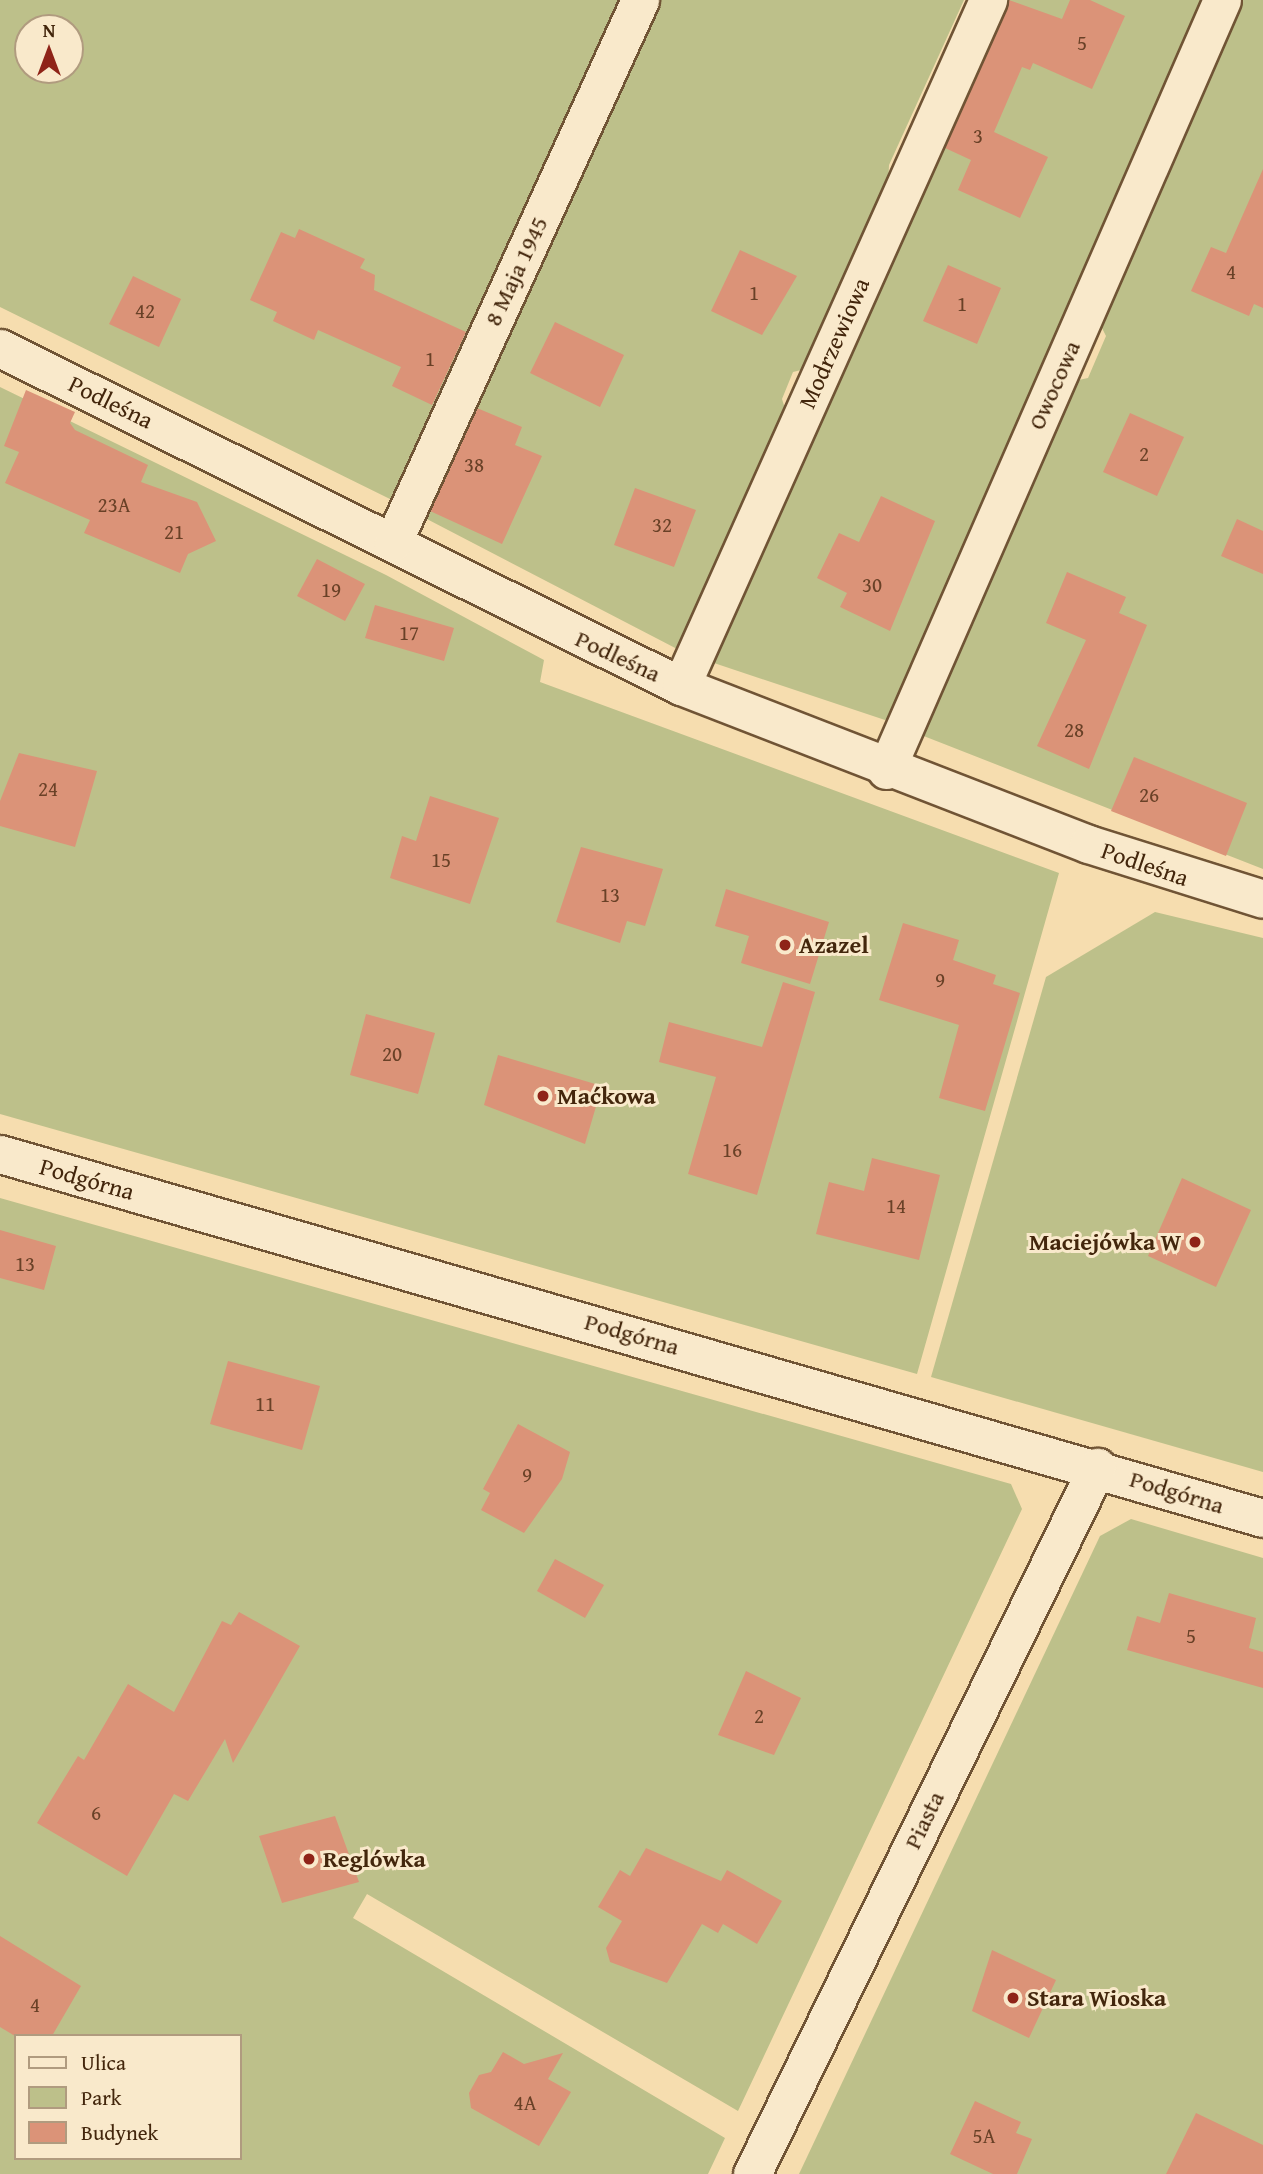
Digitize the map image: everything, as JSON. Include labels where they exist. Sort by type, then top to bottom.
[{"type":"street","name":"8 Maja 1945","points":[[393,542],[640,0]]},
{"type":"street","name":"Modrzewiowa","points":[[681,686],[988,0]]},
{"type":"street","name":"Owocowa","points":[[886,770],[1222,0]]},
{"type":"street","name":"Podleśna","points":[[0,348],[681,686],[886,770],[1088,844],[1263,899]]},
{"type":"street","name":"Podgórna","points":[[0,1154],[1097,1467],[1263,1518]]},
{"type":"street","name":"Piasta","points":[[752,2174],[1097,1467]]},
{"type":"green space","points":[[0,0],[625,0],[405,488],[392,500],[0,307]]},
{"type":"green space","points":[[655,0],[964,0],[889,165],[888,186],[809,368],[793,372],[782,399],[787,415],[681,651],[423,517]]},
{"type":"green space","points":[[1002,0],[1204,0],[893,715],[885,720],[711,662]]},
{"type":"green space","points":[[1240,0],[1263,0],[1263,869],[916,733],[1074,381],[1088,378],[1106,336],[1100,324]]},
{"type":"green space","points":[[0,387],[386,575],[544,660],[540,682],[1059,873],[917,1374],[0,1114]]},
{"type":"green space","points":[[1155,912],[1263,938],[1263,1472],[931,1377],[1046,977]]},
{"type":"green space","points":[[0,1198],[1011,1484],[1022,1509],[738,2111],[367,1894],[353,1918],[725,2138],[708,2174],[0,2174]]},
{"type":"green space","points":[[1131,1519],[1263,1558],[1263,2174],[799,2174],[1100,1536]]},
{"type":"building","points":[[1009,0],[1062,19],[1070,0],[1090,0],[1125,16],[1092,89],[1033,63],[1030,70],[1022,67],[994,132],[1048,157],[1020,218],[958,190],[971,160],[945,148]]},
{"type":"building","points":[[1263,169],[1263,308],[1254,304],[1249,316],[1191,291],[1211,247],[1226,253]]},
{"type":"building","points":[[299,229],[365,259],[360,268],[375,275],[374,290],[466,332],[432,405],[392,386],[401,367],[318,330],[314,340],[273,321],[277,312],[250,300],[281,232],[295,238]]},
{"type":"building","points":[[740,250],[797,276],[762,335],[711,311]]},
{"type":"building","points":[[948,265],[1001,288],[977,344],[923,321]]},
{"type":"building","points":[[133,276],[181,299],[159,347],[109,324]]},
{"type":"building","points":[[555,322],[624,355],[600,407],[530,373]]},
{"type":"building","points":[[26,390],[75,412],[70,423],[75,430],[148,465],[141,482],[197,502],[216,541],[188,554],[180,573],[84,533],[90,520],[5,483],[19,452],[4,446]]},
{"type":"building","points":[[477,408],[522,427],[515,445],[542,456],[502,544],[430,511]]},
{"type":"building","points":[[1130,413],[1184,437],[1157,496],[1103,472]]},
{"type":"building","points":[[635,488],[696,510],[674,567],[614,545]]},
{"type":"building","points":[[881,496],[935,521],[890,631],[840,607],[847,593],[817,578],[839,533],[859,542]]},
{"type":"building","points":[[1237,519],[1263,531],[1263,574],[1221,556]]},
{"type":"building","points":[[317,559],[365,584],[345,621],[297,596]]},
{"type":"building","points":[[1067,572],[1126,597],[1119,613],[1147,625],[1089,769],[1037,746],[1086,640],[1046,623]]},
{"type":"building","points":[[375,605],[454,628],[444,661],[365,638]]},
{"type":"building","points":[[19,753],[97,771],[75,847],[0,826],[0,801]]},
{"type":"building","points":[[1134,757],[1247,803],[1226,856],[1111,811]]},
{"type":"building","points":[[430,796],[499,818],[470,904],[390,878],[402,836],[416,841]]},
{"type":"building","points":[[581,847],[663,869],[645,926],[627,921],[620,943],[556,922]]},
{"type":"building","points":[[726,889],[829,922],[810,984],[741,963],[749,936],[715,926]]},
{"type":"building","points":[[903,923],[959,940],[953,960],[996,975],[993,984],[1020,993],[985,1111],[939,1098],[959,1025],[879,1000]]},
{"type":"building","points":[[783,982],[815,992],[757,1195],[688,1174],[716,1077],[659,1062],[669,1022],[762,1047]]},
{"type":"building","points":[[366,1014],[435,1033],[418,1094],[350,1075]]},
{"type":"building","name":"Maćkowa","points":[[498,1055],[602,1086],[585,1144],[484,1105]]},
{"type":"building","points":[[872,1158],[940,1175],[919,1260],[816,1234],[829,1182],[864,1191]]},
{"type":"building","name":"Maciejówka W","points":[[1182,1178],[1251,1210],[1216,1287],[1148,1256]]},
{"type":"building","points":[[0,1230],[56,1246],[44,1290],[0,1278]]},
{"type":"building","points":[[228,1361],[320,1386],[302,1450],[210,1424]]},
{"type":"building","points":[[518,1424],[570,1452],[562,1479],[524,1533],[481,1510],[490,1493],[483,1489]]},
{"type":"building","points":[[555,1559],[604,1585],[585,1618],[537,1591]]},
{"type":"building","points":[[1169,1593],[1256,1618],[1249,1648],[1263,1652],[1263,1688],[1127,1650],[1137,1616],[1160,1623]]},
{"type":"building","points":[[239,1612],[300,1646],[233,1763],[225,1739],[188,1801],[174,1794],[127,1876],[37,1823],[78,1756],[84,1760],[128,1684],[174,1712],[222,1621],[231,1625]]},
{"type":"building","points":[[746,1671],[801,1698],[774,1755],[718,1735]]},
{"type":"building","name":"Reglówka","points":[[335,1816],[359,1882],[282,1903],[259,1836]]},
{"type":"building","points":[[646,1848],[721,1881],[727,1870],[782,1901],[757,1944],[723,1924],[718,1933],[702,1924],[667,1983],[610,1962],[606,1948],[622,1921],[598,1907],[620,1870],[630,1876]]},
{"type":"building","points":[[0,1936],[81,1986],[53,2034],[14,2035],[0,2027]]},
{"type":"building","name":"Stara Wioska","points":[[992,1950],[1056,1980],[1029,2038],[972,2011]]},
{"type":"building","points":[[503,2052],[524,2064],[563,2053],[548,2079],[571,2092],[539,2146],[471,2108],[469,2093],[479,2075],[491,2072]]},
{"type":"building","points":[[975,2101],[1021,2122],[1016,2133],[1032,2139],[1017,2174],[993,2174],[950,2154]]},
{"type":"building","points":[[1196,2113],[1263,2145],[1263,2174],[1166,2174]]},
{"type":"place","name":"Azazel","points":[[785,945]]},
{"type":"place","name":"Maćkowa","points":[[543,1096]]},
{"type":"place","name":"Maciejówka W","points":[[1195,1242]]},
{"type":"place","name":"Reglówka","points":[[309,1859]]},
{"type":"place","name":"Stara Wioska","points":[[1013,1998]]}]
